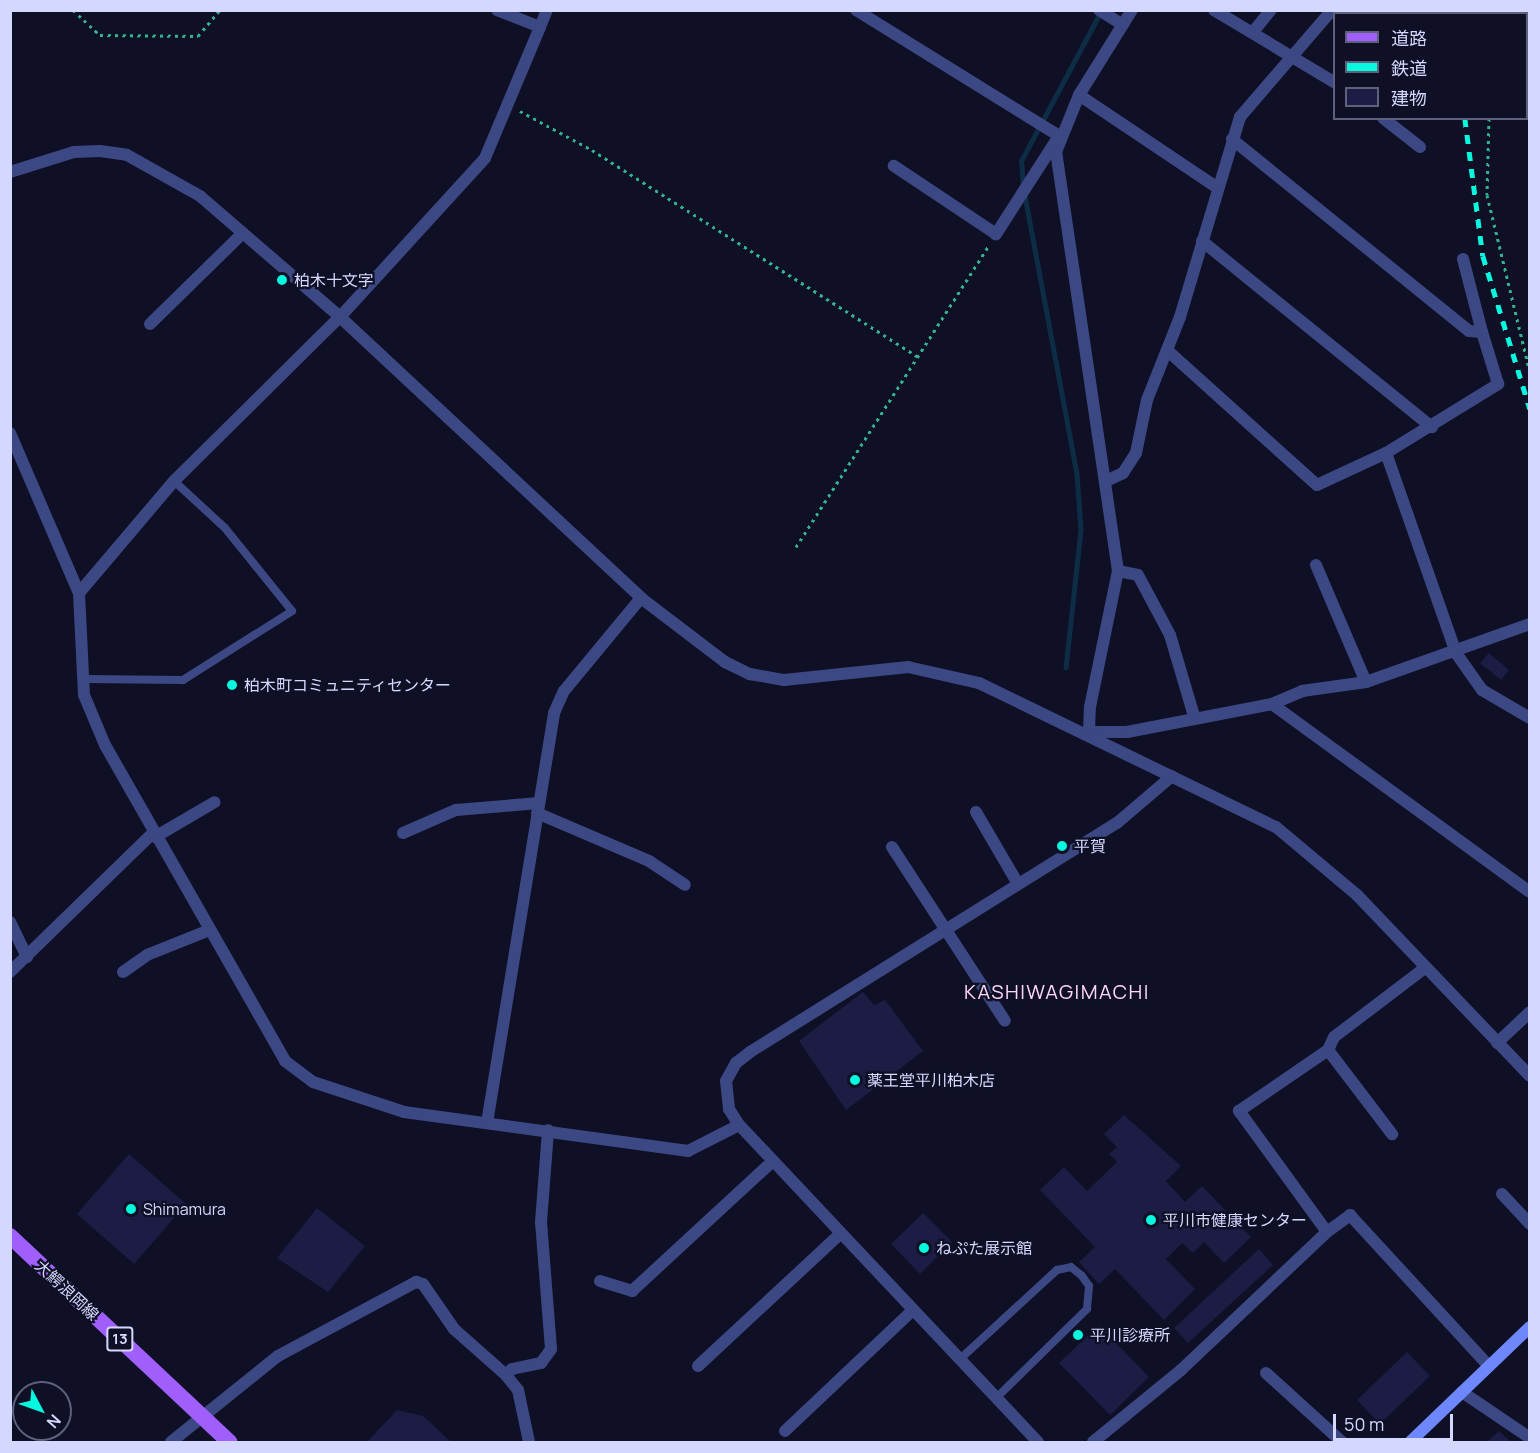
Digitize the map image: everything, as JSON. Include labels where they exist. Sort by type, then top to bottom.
[{"type":"main road","name":"大鰐浪岡線","points":[[10,1236],[229,1443]]},
{"type":"main road","points":[[1410,1443],[1530,1327]]},
{"type":"street","points":[[497,10],[540,27]]},
{"type":"street","points":[[79,593],[174,481],[340,317],[473,174],[508,105],[547,10]]},
{"type":"street","points":[[856,10],[1059,136]]},
{"type":"street","points":[[1100,10],[1123,25]]},
{"type":"street","points":[[894,166],[996,234],[1059,136],[1079,95],[1132,10]]},
{"type":"street","points":[[1214,10],[1295,54],[1333,81]]},
{"type":"street","points":[[1253,32],[1271,10]]},
{"type":"street","points":[[1106,481],[1123,473],[1136,453],[1147,400],[1168,351],[1240,117],[1332,10]]},
{"type":"street","points":[[1079,95],[1218,188]]},
{"type":"street","points":[[1386,120],[1420,147]]},
{"type":"street","points":[[1059,136],[1059,194],[1106,481],[1118,571],[1089,732]]},
{"type":"street","points":[[1233,139],[1470,331],[1482,332]]},
{"type":"street","points":[[10,172],[74,152],[127,155],[200,196],[340,317],[641,598],[694,643],[750,674],[784,680],[908,667],[940,672],[979,683],[1089,732],[1276,827],[1320,860],[1530,1077]]},
{"type":"street","points":[[150,324],[243,233]]},
{"type":"street","points":[[1202,240],[1432,427]]},
{"type":"street","points":[[1168,351],[1317,485],[1386,453],[1432,427],[1498,384],[1462,259]]},
{"type":"street","points":[[10,433],[79,593],[84,695],[105,745],[207,931],[285,1061],[313,1082],[404,1112],[688,1151],[739,1125]]},
{"type":"street","points":[[1386,453],[1456,652],[1482,690],[1530,718]]},
{"type":"street","points":[[1316,565],[1366,682]]},
{"type":"street","points":[[1118,571],[1138,575],[1170,635],[1194,716]]},
{"type":"street","points":[[487,1123],[538,808],[559,702],[641,598]]},
{"type":"street","points":[[1089,732],[1127,732],[1194,716],[1272,704],[1302,691],[1366,682],[1530,624]]},
{"type":"street","points":[[1272,704],[1530,892]]},
{"type":"street","points":[[1038,1443],[739,1125],[729,1109],[726,1081],[736,1063],[942,931],[1117,823],[1172,776]]},
{"type":"street","points":[[10,972],[154,835],[215,802]]},
{"type":"street","points":[[403,833],[466,808],[538,808],[650,861],[685,885]]},
{"type":"street","points":[[976,812],[1018,884]]},
{"type":"street","points":[[892,847],[942,931],[1005,1021]]},
{"type":"street","points":[[10,922],[27,957]]},
{"type":"street","points":[[123,972],[147,955],[207,931]]},
{"type":"street","points":[[1327,1232],[1239,1111],[1328,1050],[1334,1037],[1425,968]]},
{"type":"street","points":[[1497,1043],[1530,1012]]},
{"type":"street","points":[[1328,1050],[1392,1134]]},
{"type":"street","points":[[506,1375],[512,1369],[541,1363],[551,1349],[541,1222],[548,1130]]},
{"type":"street","points":[[600,1281],[633,1291],[772,1161]]},
{"type":"street","points":[[1502,1194],[1530,1224]]},
{"type":"street","points":[[1093,1443],[1181,1370],[1327,1232],[1350,1215],[1489,1366]]},
{"type":"street","points":[[698,1366],[840,1234]]},
{"type":"street","points":[[171,1443],[278,1356],[416,1282],[423,1284],[454,1329],[506,1375],[521,1398],[529,1443]]},
{"type":"street","points":[[785,1431],[912,1311]]},
{"type":"street","points":[[1266,1373],[1342,1443]]},
{"type":"street","points":[[1462,1392],[1530,1438]]},
{"type":"lane","points":[[85,679],[183,680],[292,611],[225,528],[174,481]]},
{"type":"lane","points":[[959,1360],[1057,1270],[1071,1268],[1082,1275],[1091,1298],[1087,1309],[996,1398]]},
{"type":"path","points":[[73,10],[100,34],[198,36],[220,10]]},
{"type":"path","points":[[508,105],[592,150],[918,357]]},
{"type":"path","points":[[1489,120],[1487,195],[1530,373]]},
{"type":"path","points":[[796,547],[996,234]]},
{"type":"building","points":[[1489,653],[1509,670],[1501,680],[1480,663]]},
{"type":"building","name":"薬王堂平川柏木店","points":[[863,992],[874,1005],[885,1000],[923,1051],[846,1110],[799,1041]]},
{"type":"building","name":"平川市健康センター","points":[[1124,1115],[1181,1166],[1166,1181],[1185,1202],[1202,1186],[1251,1237],[1224,1263],[1204,1242],[1193,1253],[1182,1243],[1166,1259],[1195,1289],[1164,1320],[1115,1269],[1099,1284],[1079,1262],[1095,1247],[1040,1190],[1064,1167],[1087,1191],[1117,1162],[1109,1154],[1117,1147],[1104,1134]]},
{"type":"building","name":"Shimamura","points":[[129,1154],[186,1204],[134,1264],[77,1214]]},
{"type":"building","points":[[317,1208],[365,1246],[328,1292],[277,1258]]},
{"type":"building","points":[[923,1213],[952,1242],[920,1274],[891,1244]]},
{"type":"building","points":[[1259,1249],[1273,1265],[1188,1343],[1174,1328]]},
{"type":"building","points":[[1099,1325],[1149,1377],[1110,1415],[1059,1363]]},
{"type":"building","points":[[1407,1352],[1430,1376],[1380,1424],[1357,1400]]},
{"type":"building","points":[[397,1410],[423,1416],[451,1442],[367,1442]]},
{"type":"building","points":[[1499,1431],[1511,1442],[1487,1442]]},
{"type":"waterway","points":[[1023,188],[1021,161],[1100,13]]},
{"type":"waterway","points":[[1025,196],[1077,474],[1081,530],[1066,667]]},
{"type":"railway","points":[[1465,120],[1483,256],[1530,409]]},
{"type":"place","name":"柏木十文字","points":[[282,280]]},
{"type":"place","name":"柏木町コミュニティセンター","points":[[232,685]]},
{"type":"place","name":"平賀","points":[[1062,846]]},
{"type":"place","name":"薬王堂平川柏木店","points":[[855,1080]]},
{"type":"place","name":"Shimamura","points":[[131,1209]]},
{"type":"place","name":"平川市健康センター","points":[[1151,1220]]},
{"type":"place","name":"ねぷた展示館","points":[[924,1248]]},
{"type":"place","name":"平川診療所","points":[[1078,1335]]},
{"type":"district","name":"KASHIWAGIMACHI","points":[[1057,991]]}]
